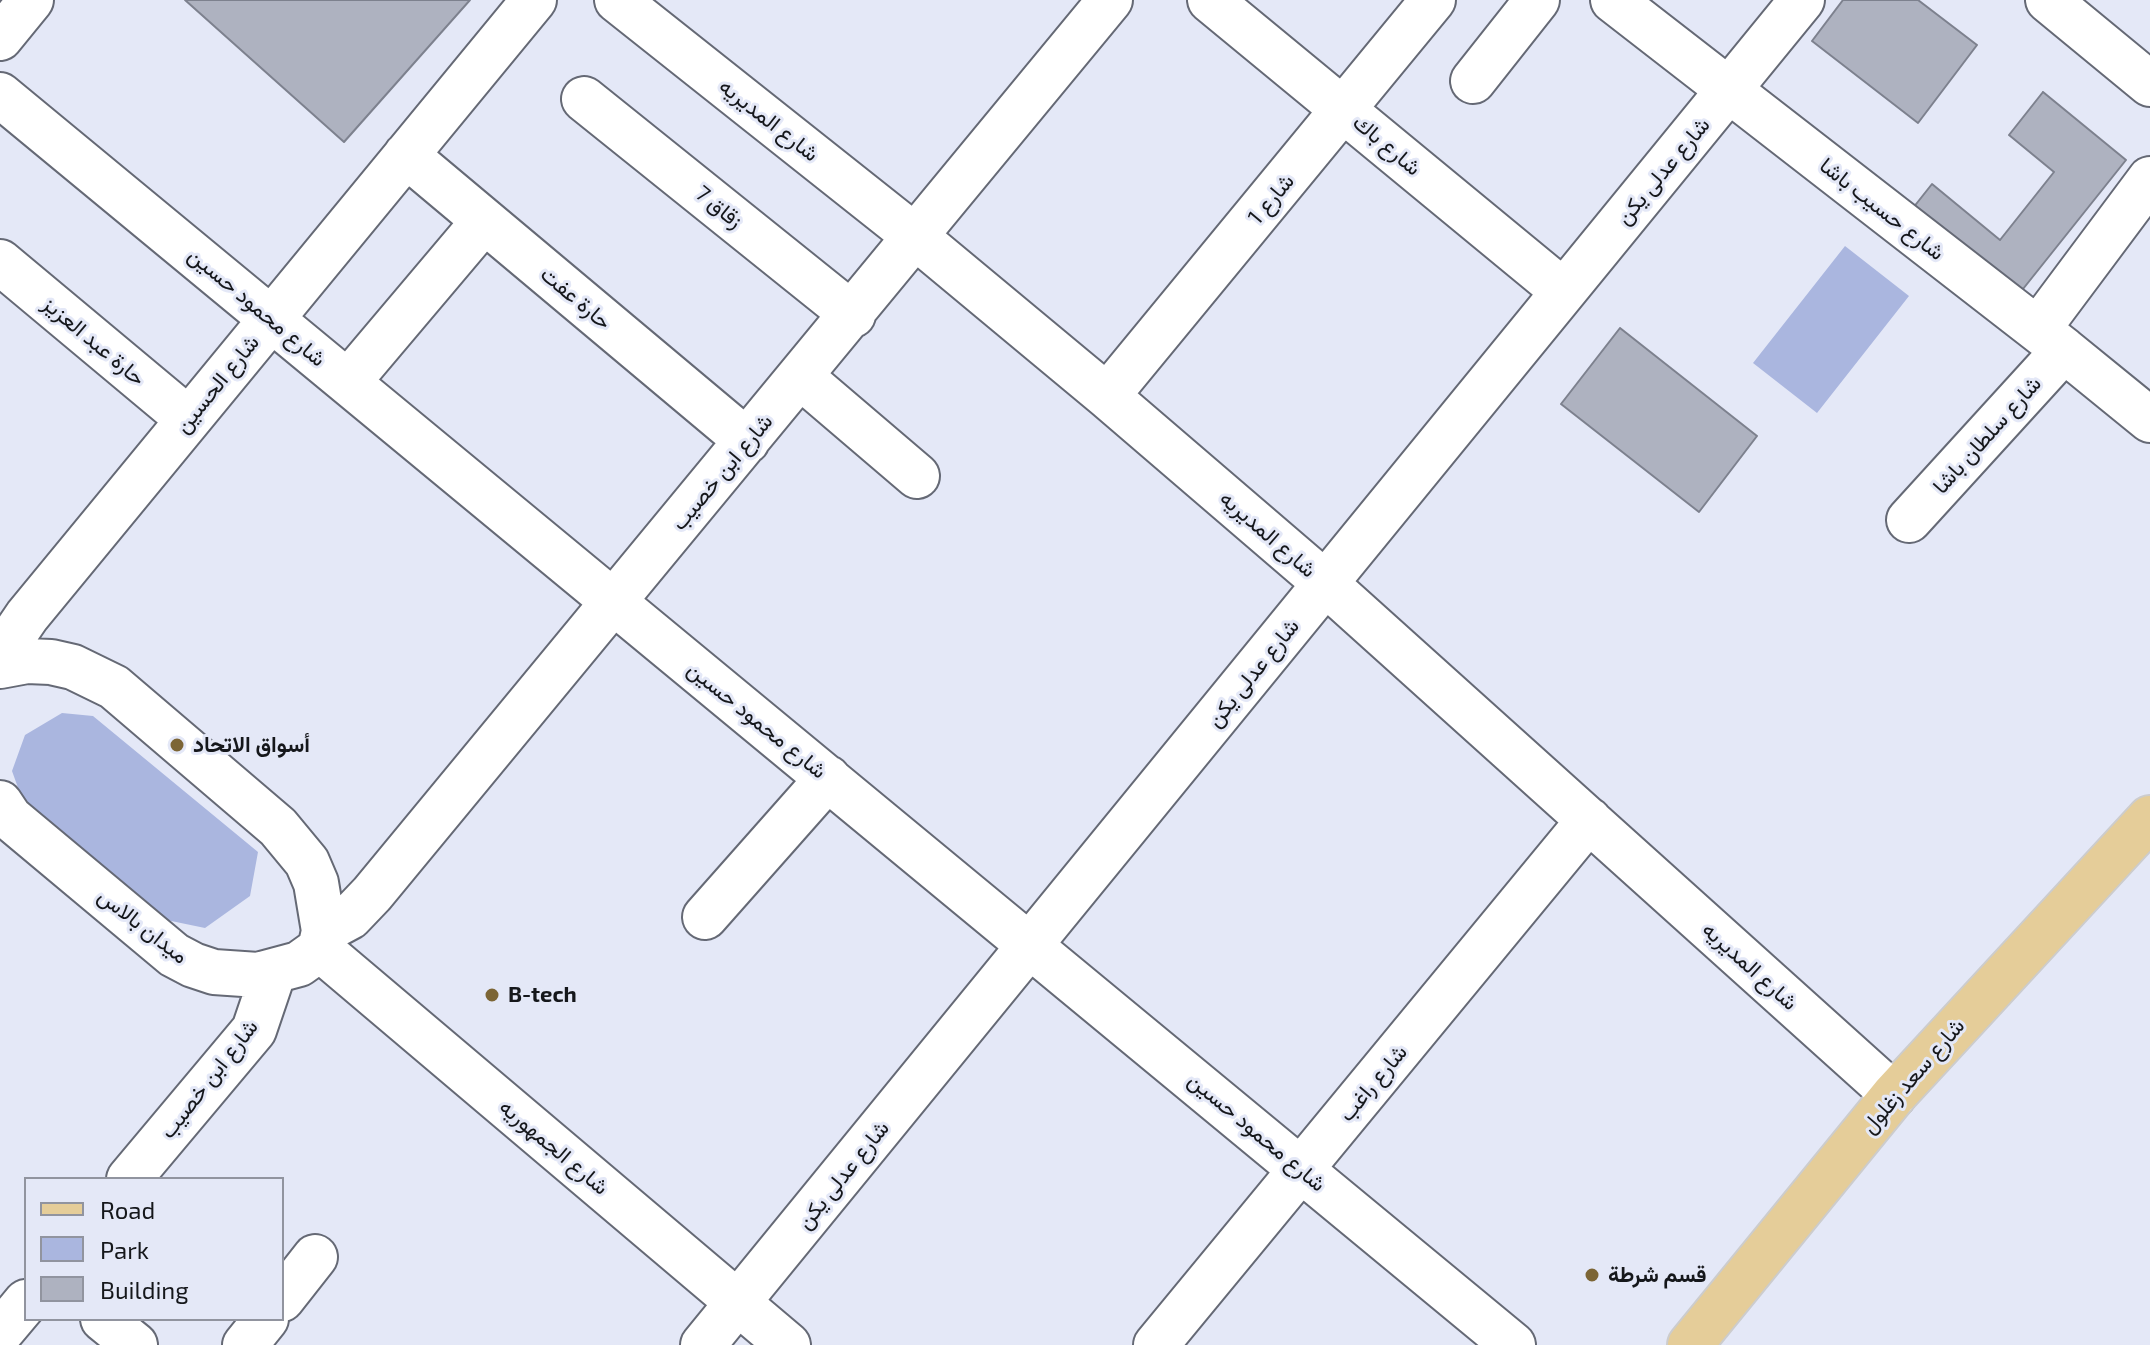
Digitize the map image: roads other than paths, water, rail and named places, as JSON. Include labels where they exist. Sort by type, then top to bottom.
[{"type":"main road","name":"شارع سعد زغلول","points":[[1690,1345],[1894,1095],[2150,818]]},
{"type":"street","points":[[0,38],[31,0]]},
{"type":"street","name":"شارع الحسين","points":[[1,665],[12,638],[27,616],[534,0]]},
{"type":"street","name":"شارع المديريه","points":[[617,0],[917,238],[1107,396],[1326,584],[1894,1095]]},
{"type":"street","name":"شارع ابن خصيب","points":[[322,940],[372,894],[917,238],[1110,0]]},
{"type":"street","name":"شارع باك","points":[[1210,0],[1563,291]]},
{"type":"street","name":"شارع 1","points":[[1107,396],[1433,0]]},
{"type":"street","points":[[1473,81],[1537,0]]},
{"type":"street","name":"شارع حسيب باشا","points":[[1613,0],[2051,339],[2150,420]]},
{"type":"street","name":"شارع عدلى يكن","points":[[703,1345],[1802,0]]},
{"type":"street","points":[[2048,0],[2150,84]]},
{"type":"street","name":"شارع محمود حسين","points":[[0,95],[1513,1345]]},
{"type":"street","name":"زقاق 7","points":[[584,99],[853,315]]},
{"type":"street","name":"حارة عفت","points":[[406,155],[747,441]]},
{"type":"street","name":"شارع سلطان باشا","points":[[1909,520],[2051,339],[2150,179]]},
{"type":"street","points":[[348,382],[484,221]]},
{"type":"street","name":"حارة عبد العزيز","points":[[0,262],[188,419]]},
{"type":"street","points":[[801,377],[917,476]]},
{"type":"street","points":[[1,665],[51,662],[73,667],[114,687],[294,844],[316,883],[322,940]]},
{"type":"street","points":[[705,917],[828,778]]},
{"type":"street","name":"ميدان بالاس","points":[[0,803],[10,818],[174,955],[214,972],[258,975],[299,964],[322,940]]},
{"type":"street","name":"شارع راغب","points":[[1156,1345],[1589,820]]},
{"type":"street","name":"شارع الجمهوريه","points":[[322,940],[788,1345]]},
{"type":"street","name":"شارع ابن خصيب","points":[[131,1177],[254,1030],[274,971]]},
{"type":"street","points":[[284,1296],[315,1257]]},
{"type":"street","points":[[0,1333],[24,1304]]},
{"type":"street","points":[[105,1321],[135,1345]]},
{"type":"street","points":[[245,1345],[264,1321]]},
{"type":"place","name":"أسواق الاتحاد","points":[[177,745]]},
{"type":"place","name":"B-tech","points":[[492,995]]},
{"type":"place","name":"قسم شرطة","points":[[1592,1275]]}]
